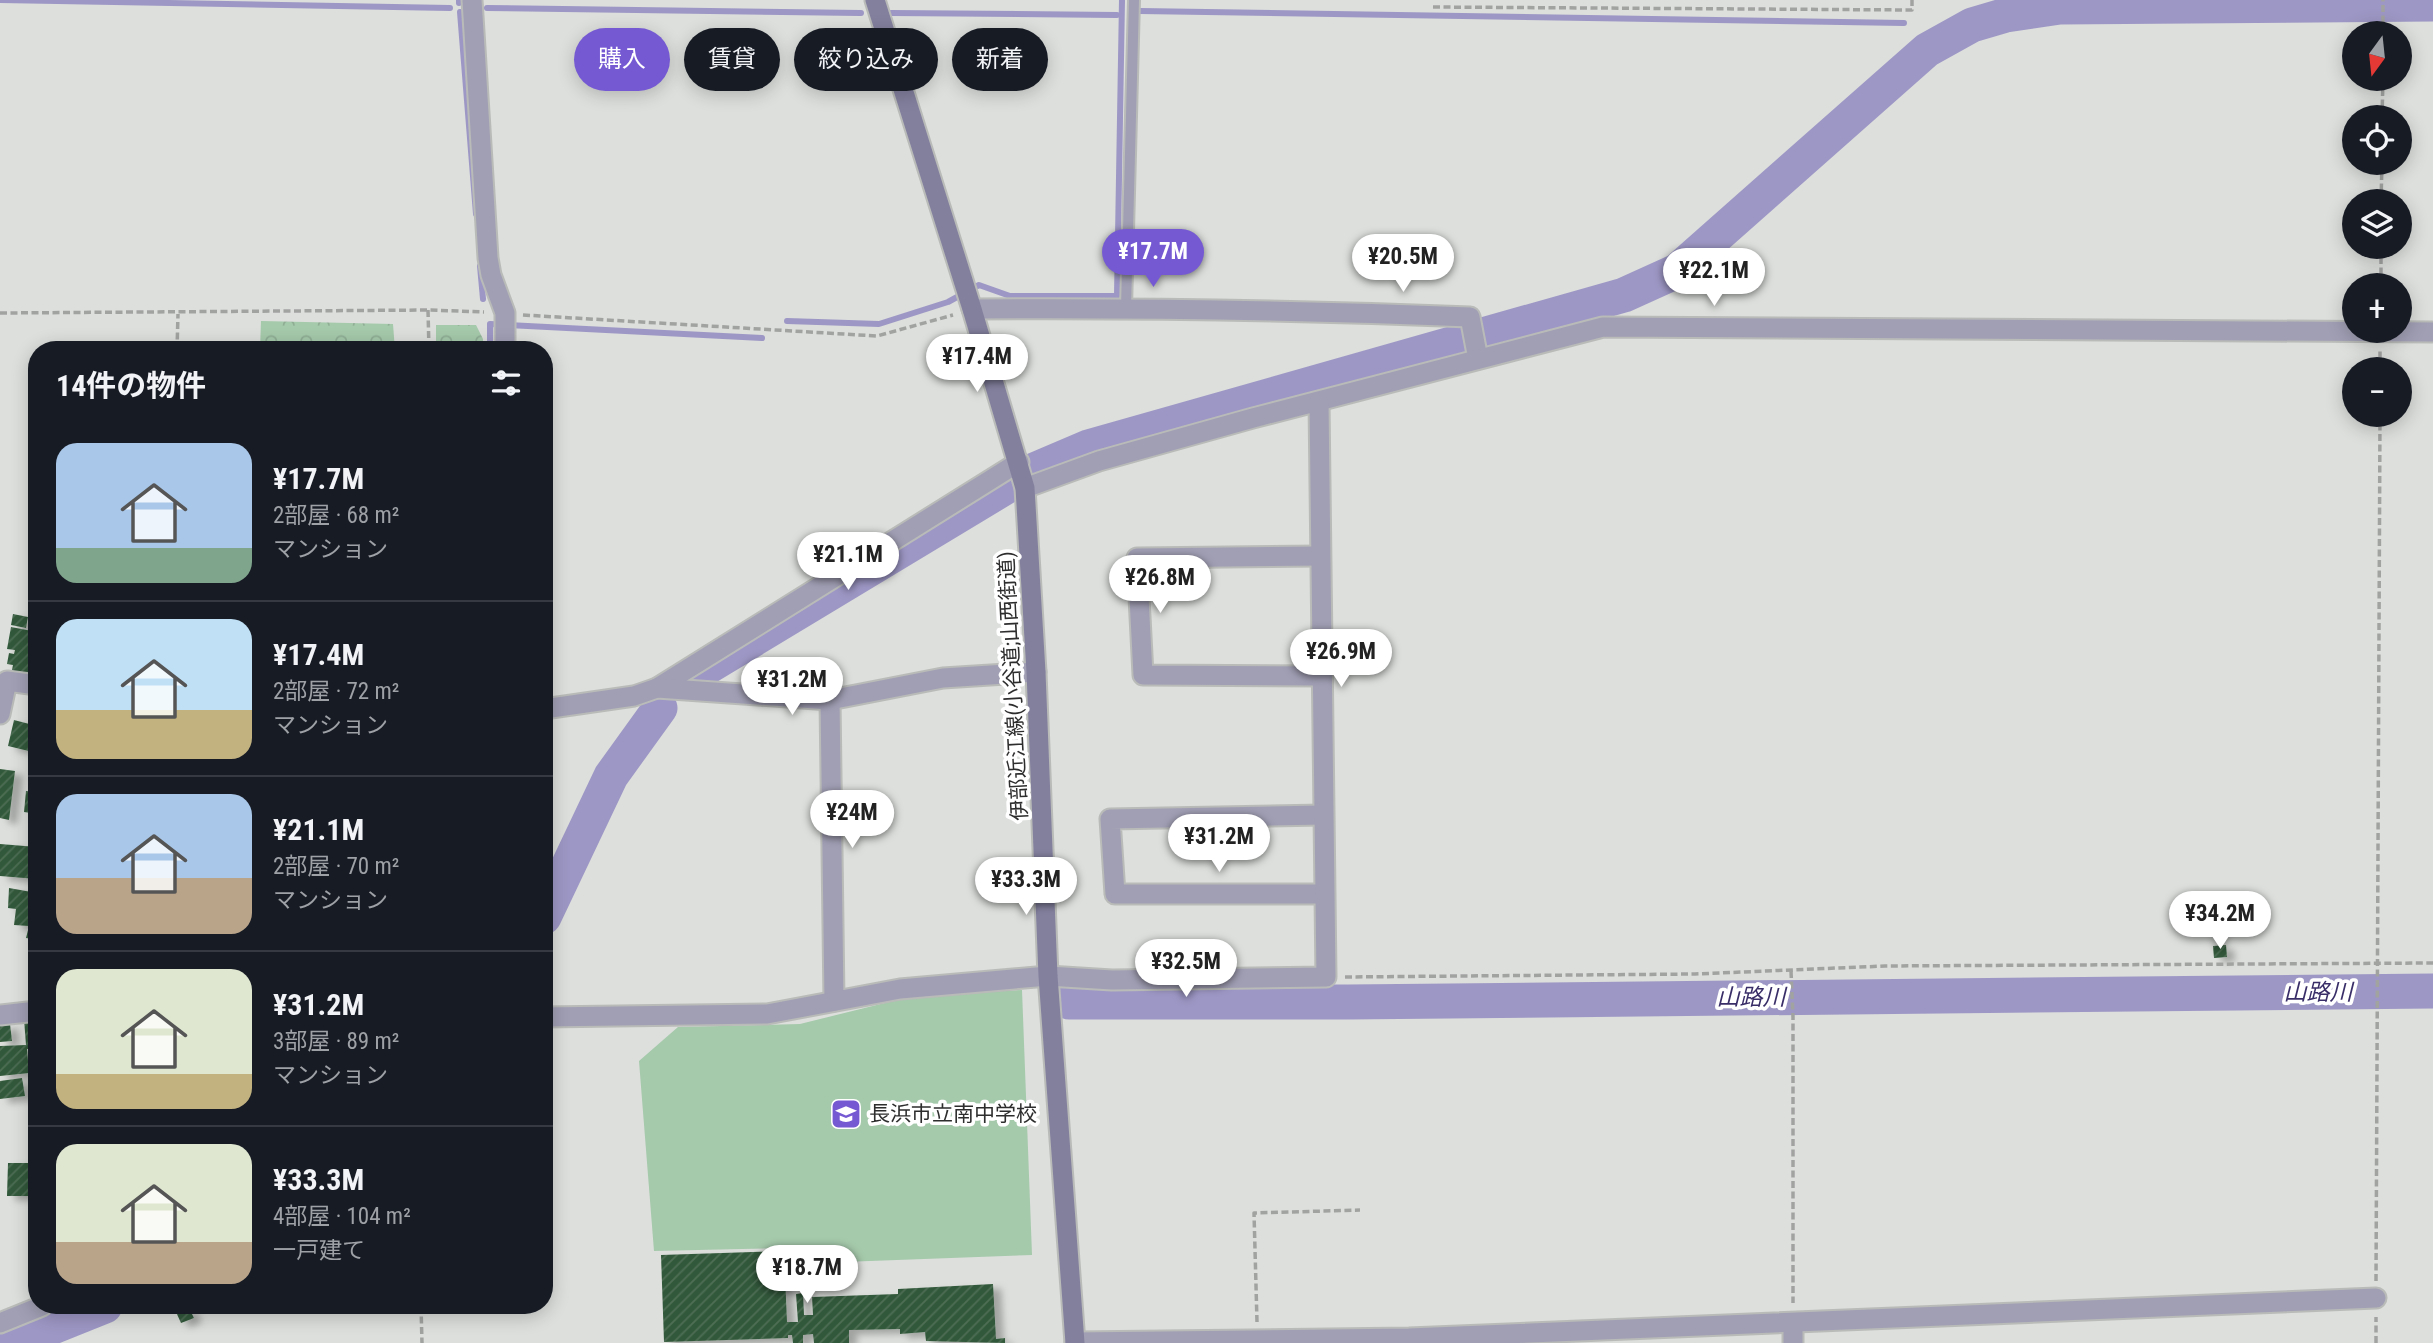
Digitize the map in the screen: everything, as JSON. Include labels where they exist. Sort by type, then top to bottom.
[{"type":"main road","name":"伊部近江線(小谷道;山西街道)","points":[[875,0],[1025,488],[1036,672],[1048,976],[1075,1343]]},
{"type":"street","points":[[472,0],[488,258],[506,324],[505,341]]},
{"type":"street","points":[[972,309],[1335,311],[1470,317],[1478,359]]},
{"type":"street","points":[[1025,488],[1099,461],[1253,418],[1602,327],[2433,332]]},
{"type":"street","points":[[553,1017],[767,1014],[900,989],[1048,976],[1112,980],[1326,977],[1318,402]]},
{"type":"street","points":[[553,708],[634,696],[657,688],[1019,464]]},
{"type":"street","points":[[1320,556],[1137,558],[1143,675],[1321,676]]},
{"type":"street","points":[[657,688],[830,700],[943,678],[1036,672]]},
{"type":"street","points":[[0,714],[3,681],[28,684]]},
{"type":"street","points":[[830,700],[834,1001]]},
{"type":"street","points":[[1322,815],[1110,819],[1115,894],[1324,894]]},
{"type":"street","points":[[0,1015],[28,1012]]},
{"type":"street","points":[[1075,1343],[1410,1341],[1667,1335],[1793,1322],[2376,1298]]},
{"type":"street","points":[[0,1323],[28,1311]]},
{"type":"street","points":[[1793,1322],[1793,1343]]},
{"type":"lane","points":[[1126,308],[1134,0]]},
{"type":"path","points":[[1433,7],[1912,10],[1912,0]]},
{"type":"path","points":[[2383,0],[2383,21]]},
{"type":"path","points":[[428,310],[429,341]]},
{"type":"path","points":[[177,341],[178,314]]},
{"type":"path","points":[[2376,1343],[2380,427]]},
{"type":"path","points":[[1326,977],[1695,974],[1885,967],[2433,963]]},
{"type":"path","points":[[1791,970],[1793,1322]]},
{"type":"path","points":[[1258,1340],[1254,1213],[1360,1210]]},
{"type":"path","points":[[421,1314],[422,1343]]},
{"type":"green space","points":[[261,321],[393,324],[394,341],[260,341]]},
{"type":"green space","points":[[436,325],[476,325],[483,339],[483,341],[436,341]]},
{"type":"green space","name":"長浜市立南中学校","points":[[1022,990],[1032,1255],[789,1264],[787,1248],[654,1251],[639,1061],[678,1027],[800,1024],[917,995]]},
{"type":"building","points":[[13,614],[28,617],[26,628],[11,625]]},
{"type":"building","points":[[11,627],[28,630],[28,678],[11,675],[13,665],[7,664],[9,653],[14,654],[15,650],[7,649]]},
{"type":"building","points":[[14,720],[28,724],[28,751],[8,746]]},
{"type":"building","points":[[0,769],[15,771],[9,820],[0,818]]},
{"type":"building","points":[[26,791],[28,791],[28,813],[24,812]]},
{"type":"building","points":[[0,844],[28,846],[28,878],[0,876]]},
{"type":"building","points":[[9,888],[28,891],[28,926],[14,925],[16,909],[8,908]]},
{"type":"building","points":[[2226,945],[2227,957],[2214,958],[2213,946]]},
{"type":"building","points":[[24,1019],[28,1019],[28,1073],[0,1076],[0,1046],[26,1045]]},
{"type":"building","points":[[10,1024],[12,1041],[0,1042],[0,1025]]},
{"type":"building","points":[[22,1078],[25,1096],[0,1099],[0,1081]]},
{"type":"building","points":[[8,1163],[28,1163],[28,1196],[7,1196]]},
{"type":"building","points":[[784,1251],[787,1322],[798,1322],[796,1294],[803,1293],[804,1315],[813,1315],[812,1297],[898,1294],[898,1289],[993,1284],[996,1339],[1005,1338],[1005,1343],[926,1341],[925,1332],[900,1334],[900,1329],[849,1330],[849,1343],[814,1343],[813,1334],[803,1335],[803,1343],[793,1343],[792,1335],[788,1335],[788,1338],[664,1342],[661,1255]]},
{"type":"building","points":[[177,1314],[192,1314],[194,1318],[181,1323]]},
{"type":"waterway","points":[[0,0],[450,8]]},
{"type":"waterway","points":[[787,321],[879,324],[948,302],[979,285],[1010,296],[1117,296],[1122,0]]},
{"type":"waterway","points":[[701,671],[1034,470],[1088,447],[1624,295],[1677,271],[1927,50],[1972,25],[2006,15],[2060,7],[2433,4]]},
{"type":"waterway","points":[[487,8],[861,13]]},
{"type":"waterway","points":[[1140,11],[1904,23]]},
{"type":"waterway","points":[[460,12],[476,214]]},
{"type":"waterway","points":[[891,13],[1117,15]]},
{"type":"waterway","points":[[480,266],[483,299]]},
{"type":"waterway","points":[[490,341],[490,324],[762,338]]},
{"type":"waterway","points":[[553,898],[611,776],[660,708]]},
{"type":"waterway","name":"山路川","points":[[1069,1002],[1348,1002],[2433,991]]},
{"type":"waterway","points":[[13,1343],[85,1314]]},
{"type":"place","name":"長浜市立南中学校","points":[[846,1114]]}]
